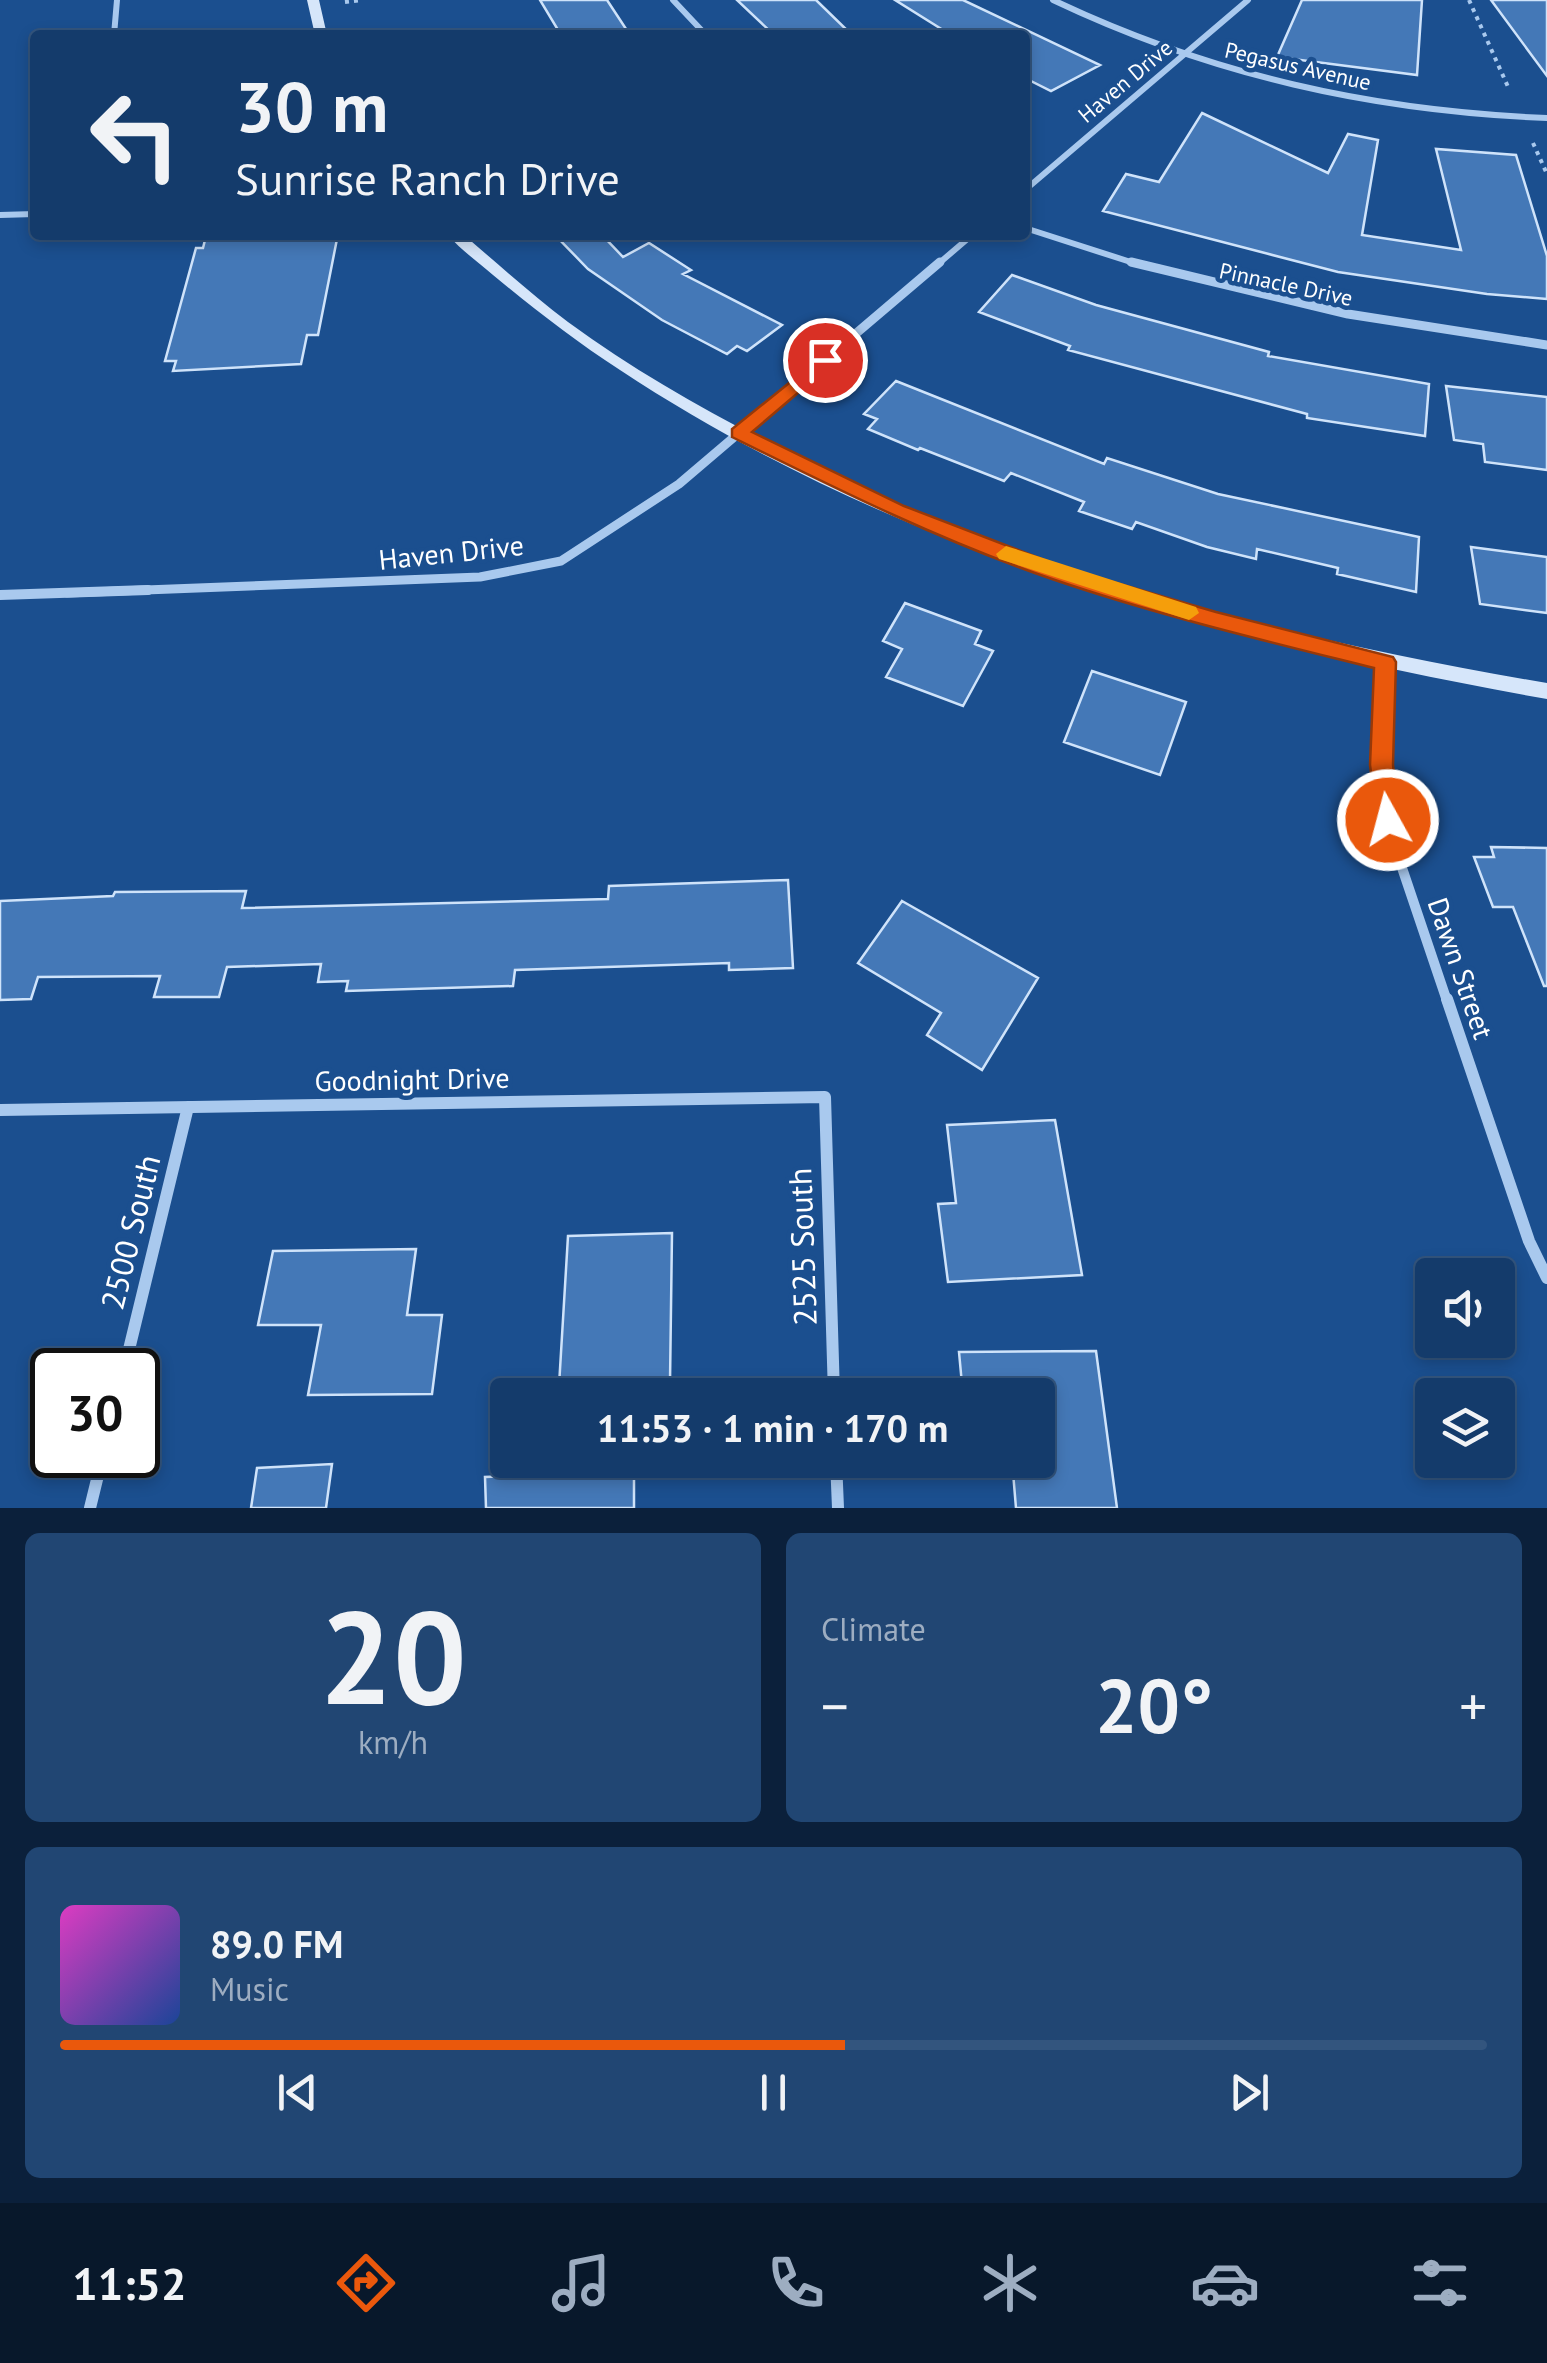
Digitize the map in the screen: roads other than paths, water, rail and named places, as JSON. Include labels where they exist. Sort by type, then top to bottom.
[{"type":"street","points":[[114,30],[116,0]]},
{"type":"street","points":[[314,0],[321,30]]},
{"type":"street","points":[[674,0],[701,30]]},
{"type":"street","name":"Pegasus Avenue","points":[[1053,0],[1182,56],[1317,92],[1420,110],[1547,118]]},
{"type":"street","name":"Haven Drive","points":[[1030,186],[1248,0]]},
{"type":"street","points":[[0,215],[30,214]]},
{"type":"street","name":"Pinnacle Drive","points":[[1030,230],[1161,272],[1281,302],[1443,332],[1547,345]]},
{"type":"street","points":[[461,240],[556,320],[644,379],[739,433],[897,510],[1058,573],[1216,620],[1386,662],[1547,691]]},
{"type":"street","name":"Haven Drive","points":[[0,595],[480,577],[561,561],[678,484],[966,240]]},
{"type":"street","name":"Dawn Street","points":[[1386,662],[1382,765],[1396,850],[1529,1241],[1547,1278]]},
{"type":"street","name":"Goodnight Drive","points":[[0,1110],[825,1097]]},
{"type":"street","name":"2525 South","points":[[825,1097],[833,1378]]},
{"type":"street","name":"2500 South","points":[[129,1348],[188,1107]]},
{"type":"street","points":[[90,1508],[97,1478]]},
{"type":"street","points":[[837,1478],[838,1508]]}]
